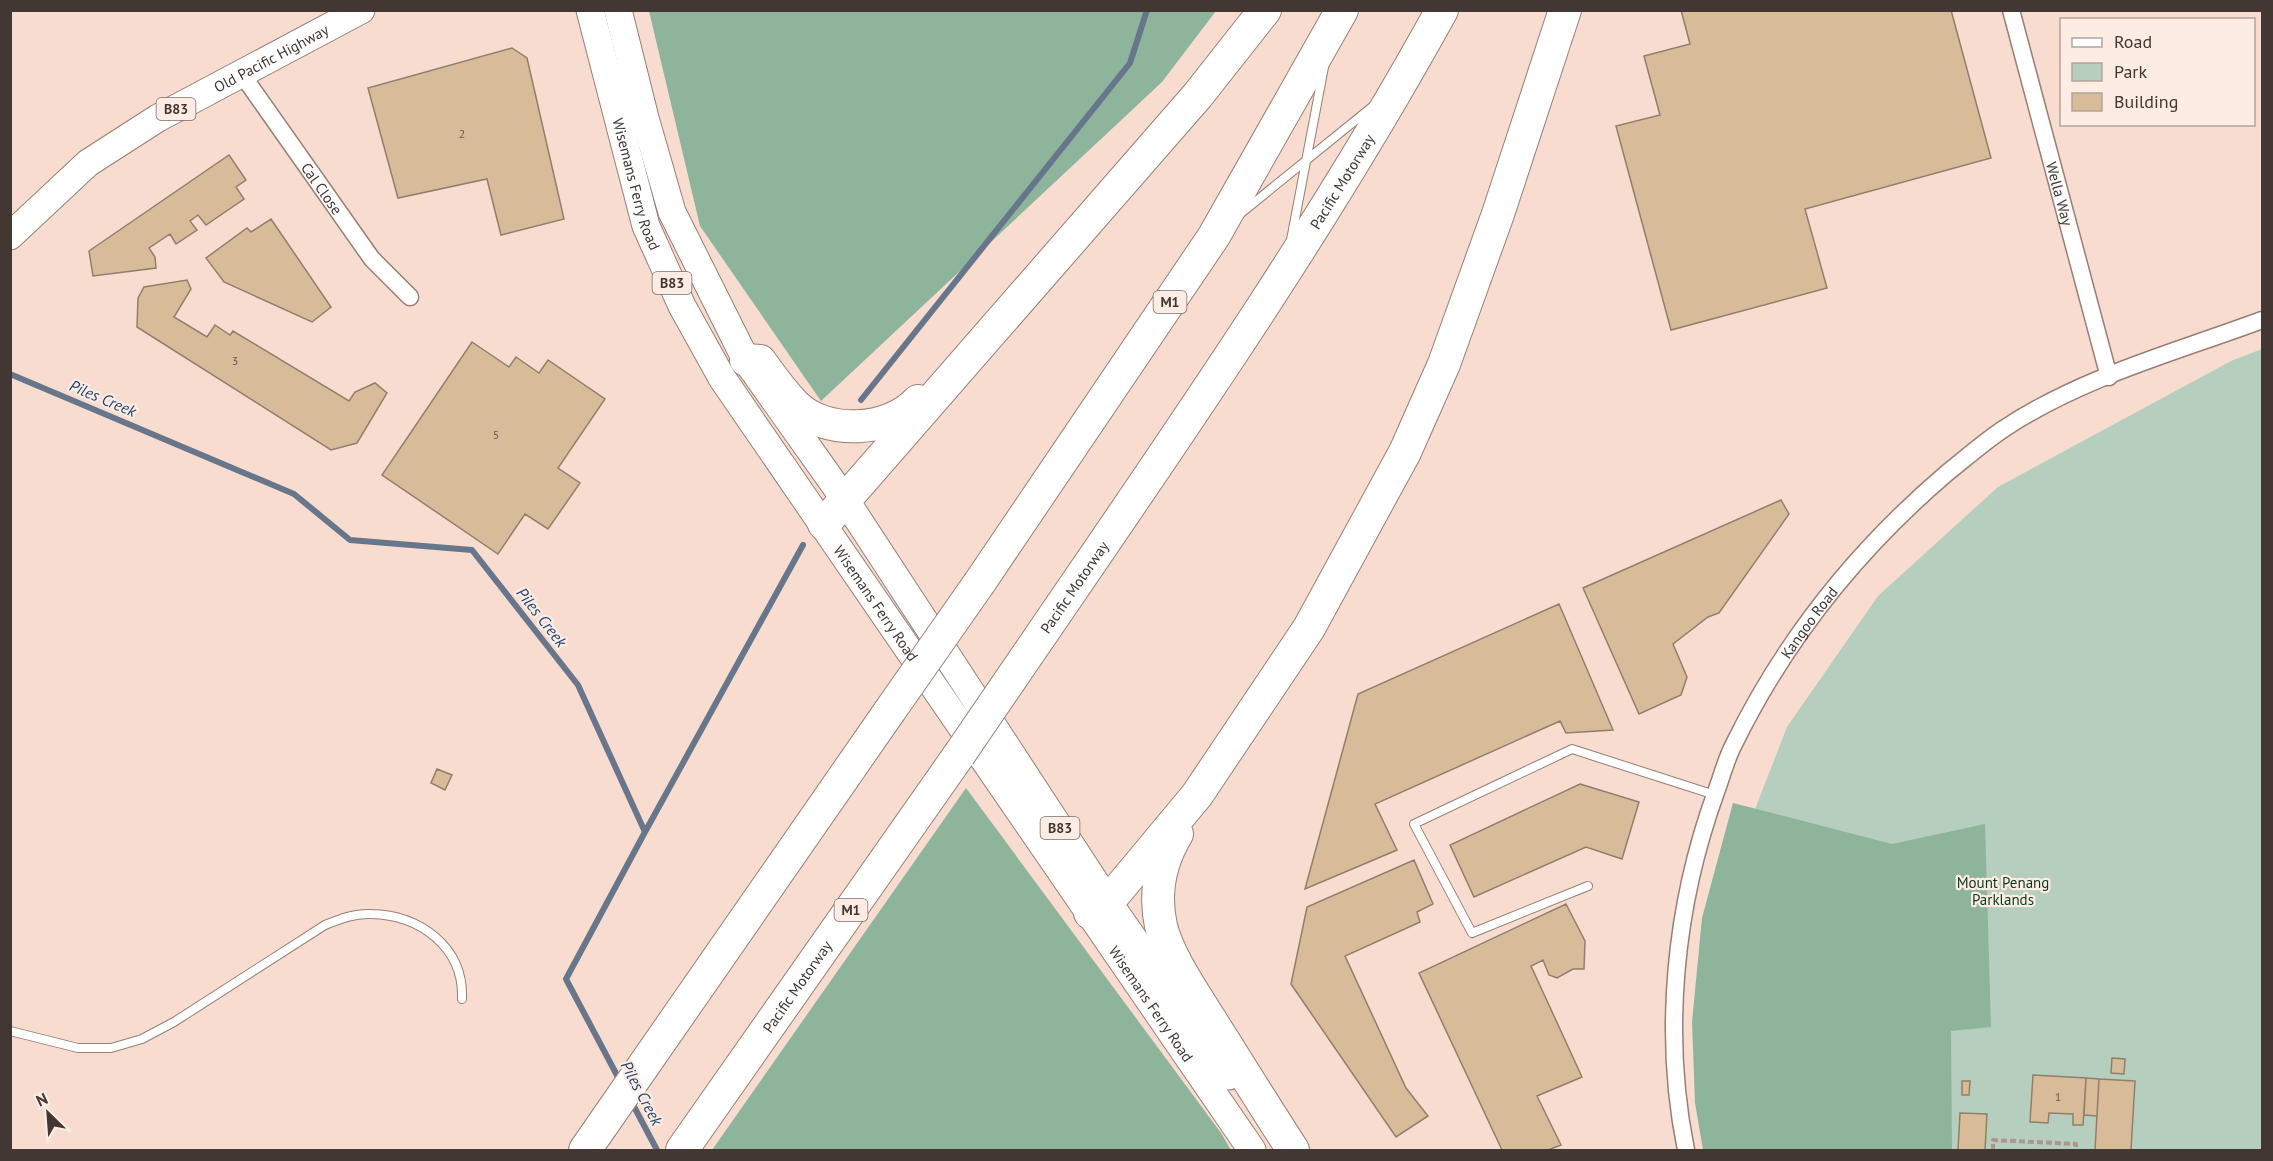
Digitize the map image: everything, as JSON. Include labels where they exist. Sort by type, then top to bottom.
[{"type":"highway","points":[[824,524],[1197,95],[1265,10]]},
{"type":"highway","name":"Pacific Motorway","points":[[682,1150],[959,755],[1284,275],[1403,82],[1442,10]]},
{"type":"highway","points":[[1099,907],[1197,795],[1309,628],[1405,453],[1448,354],[1498,214],[1565,10]]},
{"type":"highway","name":"M1","points":[[585,1150],[980,582],[1214,236],[1336,21]]},
{"type":"highway","points":[[746,360],[760,362],[796,406],[808,415],[840,426],[863,427],[888,422],[909,412],[959,357],[968,358]]},
{"type":"highway","points":[[1197,795],[1198,802],[1175,836],[1163,861],[1157,896],[1162,928],[1171,951],[1193,991],[1293,1150]]},
{"type":"main road","name":"Old Pacific Highway","points":[[10,236],[88,163],[158,118],[361,10]]},
{"type":"main road","name":"Wisemans Ferry Road","points":[[590,10],[646,226],[682,306],[722,378],[1099,907],[1281,1150]]},
{"type":"main road","name":"Wisemans Ferry Road","points":[[618,10],[645,118],[672,212],[746,360],[846,501],[1252,1150]]},
{"type":"street","name":"Wella Way","points":[[2011,10],[2109,377]]},
{"type":"street","name":"Cal Close","points":[[242,73],[372,259],[410,297]]},
{"type":"street","name":"Kangoo Road","points":[[1686,1150],[1678,1097],[1675,1053],[1678,960],[1694,862],[1733,746],[1785,655],[1835,587],[1866,550],[1920,497],[2003,429],[2062,395],[2262,320]]},
{"type":"lane","points":[[1284,275],[1336,21]]},
{"type":"lane","points":[[1214,236],[1403,82]]},
{"type":"lane","points":[[1588,886],[1472,933],[1414,824],[1572,749],[1715,795]]},
{"type":"lane","points":[[10,1031],[78,1048],[111,1048],[142,1039],[174,1022],[326,925],[344,918],[370,914],[394,917],[414,923],[438,939],[451,954],[458,968],[463,987],[462,999]]},
{"type":"path","points":[[1993,1150],[1993,1140],[2076,1144],[2076,1150]]},
{"type":"green space","points":[[649,10],[1216,11],[1162,82],[821,401],[700,226]]},
{"type":"green space","name":"Mount Penang Parklands","points":[[2262,349],[2262,1150],[1722,1150],[1727,881],[1787,727],[1878,596],[1998,487],[2231,361]]},
{"type":"green space","points":[[966,788],[1221,1133],[1231,1150],[712,1150]]},
{"type":"green space","points":[[1733,803],[1892,844],[1985,824],[1991,1027],[1951,1031],[1952,1150],[1703,1150],[1695,1103],[1692,1022],[1702,918]]},
{"type":"building","points":[[1681,10],[1951,10],[1991,158],[1805,209],[1827,288],[1671,330],[1616,126],[1660,115],[1644,56],[1690,44]]},
{"type":"building","points":[[512,48],[527,58],[564,219],[501,235],[487,179],[398,198],[368,88]]},
{"type":"building","points":[[229,155],[246,180],[236,187],[244,199],[206,225],[198,215],[190,221],[197,230],[176,244],[170,234],[149,248],[155,257],[156,268],[93,276],[89,251]]},
{"type":"building","points":[[271,219],[331,307],[312,322],[224,282],[206,258],[247,228],[251,232]]},
{"type":"building","points":[[187,280],[191,289],[174,317],[207,337],[215,325],[230,335],[233,331],[349,401],[355,392],[375,383],[387,393],[357,443],[331,450],[137,327],[138,298],[144,287]]},
{"type":"building","points":[[472,342],[509,367],[516,357],[539,373],[548,360],[605,399],[558,468],[580,483],[548,529],[525,514],[498,554],[382,475]]},
{"type":"building","points":[[1781,500],[1789,514],[1719,613],[1708,617],[1673,644],[1687,677],[1681,695],[1639,714],[1583,588]]},
{"type":"building","points":[[1559,604],[1613,730],[1566,733],[1560,721],[1375,804],[1397,850],[1305,889],[1358,694]]},
{"type":"building","points":[[437,769],[452,775],[445,790],[431,783]]},
{"type":"building","points":[[1580,784],[1639,802],[1622,859],[1586,847],[1474,897],[1450,845]]},
{"type":"building","points":[[1414,860],[1433,904],[1417,912],[1420,922],[1345,956],[1406,1088],[1428,1116],[1396,1137],[1291,984],[1307,907]]},
{"type":"building","points":[[1566,904],[1585,941],[1584,969],[1573,969],[1557,978],[1549,975],[1543,960],[1531,966],[1582,1077],[1537,1096],[1561,1145],[1548,1150],[1502,1150],[1419,973]]},
{"type":"building","points":[[2112,1058],[2125,1059],[2124,1074],[2111,1073]]},
{"type":"building","points":[[2033,1075],[2086,1078],[2083,1125],[2073,1125],[2073,1114],[2049,1113],[2048,1123],[2030,1122]]},
{"type":"building","points":[[2086,1078],[2099,1079],[2097,1116],[2084,1115]]},
{"type":"building","points":[[2099,1079],[2135,1081],[2131,1150],[2095,1150]]},
{"type":"building","points":[[1962,1081],[1970,1081],[1969,1095],[1962,1095]]},
{"type":"building","points":[[1960,1113],[1987,1114],[1985,1150],[1958,1150]]},
{"type":"waterway","points":[[861,400],[1130,63],[1147,10]]},
{"type":"waterway","name":"Piles Creek","points":[[10,374],[294,494],[350,540],[472,550],[578,685],[645,832],[566,979],[620,1081]]},
{"type":"waterway","points":[[645,832],[803,545]]},
{"type":"waterway","name":"Piles Creek","points":[[631,1101],[657,1150]]}]
